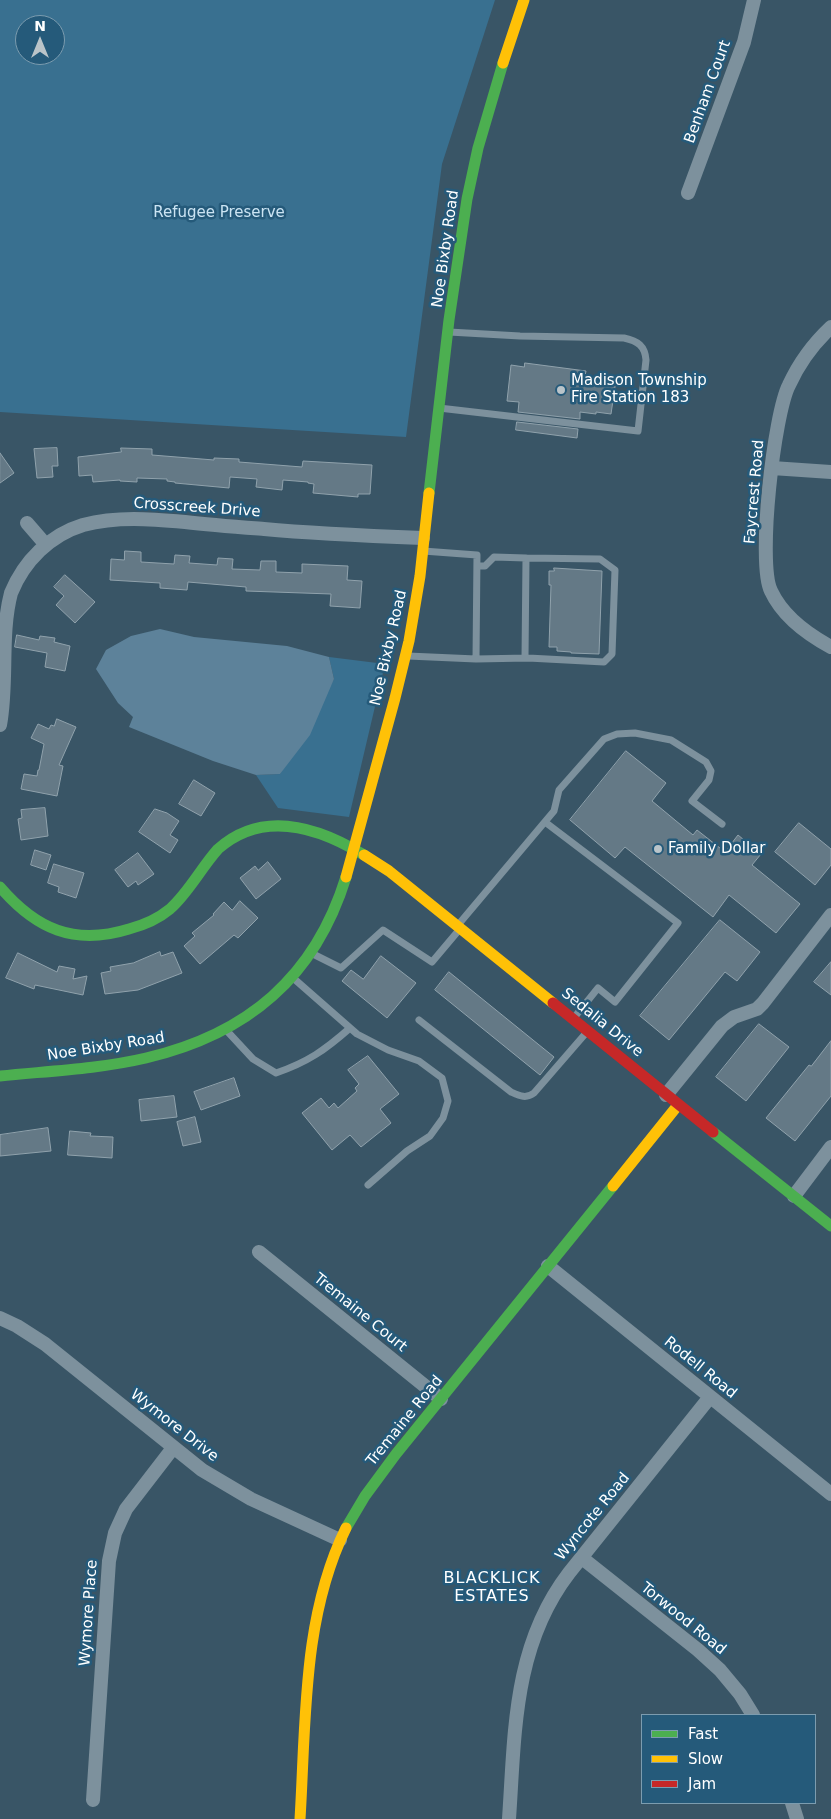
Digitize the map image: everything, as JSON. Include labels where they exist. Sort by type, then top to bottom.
[{"type":"street","name":"Noe Bixby Road","points":[[0,1076],[132,1062],[186,1048],[227,1030],[275,995],[292,977],[322,933],[338,900],[405,656],[419,583],[449,332],[462,234],[475,160],[497,79],[524,0]]},
{"type":"street","name":"Benham Court","points":[[688,193],[744,42],[754,0]]},
{"type":"street","name":"Faycrest Road","points":[[831,327],[819,338],[788,386],[774,442],[766,567],[770,590],[782,608],[798,626],[831,647]]},
{"type":"street","points":[[772,468],[831,472]]},
{"type":"street","name":"Crosscreek Drive","points":[[0,725],[4,626],[6,611],[12,593],[28,561],[46,545],[82,526],[123,519],[146,519],[423,545]]},
{"type":"street","points":[[27,523],[46,545]]},
{"type":"street","points":[[0,887],[12,903],[49,928],[78,936],[107,936],[115,935],[155,920],[172,907],[212,857],[227,842],[255,827],[288,826],[326,835],[353,846]]},
{"type":"street","name":"Sedalia Drive","points":[[353,846],[390,871],[678,1105],[831,1226]]},
{"type":"street","points":[[666,1095],[722,1026],[734,1018],[757,1009],[763,1003],[831,915]]},
{"type":"street","name":"Tremaine Road","points":[[300,1819],[310,1665],[315,1625],[322,1591],[340,1540],[373,1485],[678,1105]]},
{"type":"street","points":[[794,1196],[831,1147]]},
{"type":"street","name":"Tremaine Court","points":[[259,1252],[441,1399]]},
{"type":"street","name":"Rodell Road","points":[[548,1266],[831,1494]]},
{"type":"street","name":"Wymore Drive","points":[[0,1318],[17,1326],[45,1344],[202,1470],[251,1499],[340,1540]]},
{"type":"street","name":"Wyncote Road","points":[[509,1819],[515,1721],[522,1676],[529,1649],[546,1608],[557,1589],[710,1397]]},
{"type":"street","name":"Wymore Place","points":[[92,1800],[109,1561],[115,1533],[126,1509],[173,1448]]},
{"type":"street","name":"Torwood Road","points":[[582,1558],[698,1650],[720,1670],[753,1714]]},
{"type":"street","points":[[792,1804],[797,1819]]},
{"type":"lane","points":[[439,408],[638,431],[646,360],[645,352],[635,340],[624,338],[520,336],[449,332]]},
{"type":"lane","points":[[423,545],[477,555],[476,659]]},
{"type":"lane","points":[[405,656],[476,659],[524,658],[604,662],[612,654],[615,570],[600,559],[494,557],[485,566],[477,566]]},
{"type":"lane","points":[[524,658],[526,558]]},
{"type":"lane","points":[[310,953],[341,968],[383,930],[432,962],[554,811],[559,790],[604,739],[617,734],[635,732],[671,740],[706,762],[711,771],[709,780],[692,801],[722,824]]},
{"type":"lane","points":[[544,822],[678,923],[615,1002],[598,988],[573,1019]]},
{"type":"lane","points":[[292,977],[357,1034],[388,1050],[419,1061],[442,1078],[448,1101],[443,1118],[430,1136],[368,1185]]},
{"type":"lane","points":[[419,1020],[511,1092],[522,1097],[534,1093],[588,1031]]},
{"type":"lane","points":[[227,1030],[253,1059],[276,1072],[295,1066],[328,1048],[350,1028]]},
{"type":"green space","name":"Refugee Preserve","points":[[0,0],[495,0],[442,164],[406,437],[0,412]]},
{"type":"green space","points":[[329,657],[385,664],[349,817],[278,808],[256,775],[280,774],[334,679]]},
{"type":"shaded area","points":[[160,629],[194,637],[287,646],[329,657],[334,679],[310,735],[280,774],[256,775],[213,761],[129,727],[133,717],[118,703],[96,669],[106,650],[131,636]]},
{"type":"building","name":"Madison Township Fire Station 183","points":[[525,363],[586,371],[585,376],[616,380],[611,414],[580,412],[580,419],[518,412],[519,402],[507,401],[511,365],[524,367]]},
{"type":"building","points":[[517,422],[578,429],[577,438],[516,430]]},
{"type":"building","points":[[57,448],[58,466],[52,466],[53,477],[37,478],[34,449]]},
{"type":"building","points":[[121,448],[152,449],[152,455],[214,460],[214,458],[239,459],[239,462],[302,467],[303,461],[372,465],[370,494],[358,494],[358,497],[313,493],[314,484],[283,480],[282,490],[256,487],[257,479],[230,477],[229,488],[175,483],[167,481],[167,479],[137,478],[137,482],[120,480],[93,482],[92,475],[79,476],[78,457],[121,452]]},
{"type":"building","points":[[0,453],[14,473],[0,483]]},
{"type":"building","points":[[125,551],[141,552],[141,562],[174,564],[175,555],[190,556],[189,563],[217,565],[218,558],[233,559],[232,569],[260,570],[261,561],[276,561],[276,572],[302,573],[302,564],[348,566],[347,580],[362,581],[360,608],[330,606],[331,594],[246,591],[246,587],[188,582],[187,590],[160,588],[160,583],[110,580],[111,559],[124,560]]},
{"type":"building","points":[[554,568],[602,571],[599,654],[571,653],[557,651],[557,647],[549,647],[551,585],[549,585],[549,571],[554,571]]},
{"type":"building","points":[[65,575],[95,602],[75,623],[56,605],[64,596],[54,587]]},
{"type":"building","points":[[17,635],[39,640],[40,636],[55,638],[54,642],[70,646],[65,671],[45,667],[47,653],[15,647]]},
{"type":"building","points":[[57,719],[76,727],[59,765],[63,766],[57,796],[21,789],[24,774],[37,776],[39,770],[44,744],[31,738],[38,724],[49,729],[51,725],[54,726]]},
{"type":"building","points":[[626,751],[666,783],[652,801],[693,835],[697,830],[725,852],[738,835],[761,854],[752,865],[800,904],[776,933],[729,895],[713,917],[625,847],[615,858],[570,820]]},
{"type":"building","points":[[194,780],[215,793],[201,816],[179,804]]},
{"type":"building","points":[[45,808],[48,836],[21,840],[18,819],[22,818],[21,810]]},
{"type":"building","points":[[155,809],[167,813],[179,821],[170,835],[178,840],[170,853],[139,832]]},
{"type":"building","points":[[799,823],[831,849],[831,865],[815,885],[775,852]]},
{"type":"building","points":[[35,850],[51,855],[46,870],[31,865]]},
{"type":"building","points":[[138,853],[154,874],[138,885],[136,881],[128,887],[115,870]]},
{"type":"building","points":[[268,862],[281,879],[256,899],[240,878],[255,866],[258,870]]},
{"type":"building","points":[[54,864],[84,873],[76,898],[58,892],[59,887],[48,883]]},
{"type":"building","points":[[240,901],[258,918],[238,938],[234,935],[200,964],[184,946],[195,936],[192,933],[214,915],[224,902],[232,910]]},
{"type":"building","points":[[720,920],[760,952],[737,981],[725,972],[669,1040],[640,1016]]},
{"type":"building","points":[[160,952],[161,956],[173,952],[182,973],[138,990],[105,994],[101,973],[111,971],[110,967],[133,963]]},
{"type":"building","points":[[18,953],[57,972],[59,966],[75,969],[73,979],[87,976],[83,995],[35,985],[34,989],[6,978]]},
{"type":"building","points":[[381,956],[416,983],[387,1018],[342,981],[351,970],[363,979]]},
{"type":"building","points":[[831,962],[831,995],[814,982]]},
{"type":"building","points":[[449,972],[554,1057],[540,1075],[435,990]]},
{"type":"building","points":[[759,1024],[789,1047],[746,1101],[716,1077]]},
{"type":"building","points":[[831,1041],[831,1096],[795,1141],[766,1118]]},
{"type":"building","points":[[368,1056],[399,1094],[380,1109],[391,1123],[361,1147],[350,1135],[332,1150],[302,1113],[321,1098],[329,1108],[334,1103],[338,1108],[357,1091],[355,1088],[359,1084],[348,1070]]},
{"type":"building","points":[[234,1078],[240,1096],[201,1110],[194,1092]]},
{"type":"building","points":[[174,1096],[177,1117],[141,1121],[139,1100]]},
{"type":"building","points":[[195,1117],[201,1142],[183,1146],[177,1122]]},
{"type":"building","points":[[48,1128],[51,1151],[0,1156],[0,1135]]},
{"type":"building","points":[[70,1131],[91,1133],[90,1136],[113,1137],[112,1158],[68,1155]]},
{"type":"traffic: fast","points":[[429,493],[449,320],[467,199],[478,148],[503,63]]},
{"type":"traffic: fast","points":[[0,887],[14,902],[42,923],[57,930],[91,936],[129,929],[161,916],[183,895],[218,849],[235,837],[253,829],[291,826],[309,830],[346,845],[364,855]]},
{"type":"traffic: fast","points":[[0,1076],[92,1067],[146,1058],[183,1047],[216,1034],[246,1017],[273,996],[296,972],[316,944],[333,913],[346,877]]},
{"type":"traffic: fast","points":[[713,1132],[831,1226]]},
{"type":"traffic: fast","points":[[346,1528],[365,1496],[396,1454],[613,1186]]},
{"type":"traffic: slow","points":[[503,63],[524,0]]},
{"type":"traffic: slow","points":[[346,877],[409,641],[420,576],[429,493]]},
{"type":"traffic: slow","points":[[364,855],[389,871],[553,1003]]},
{"type":"traffic: slow","points":[[613,1186],[678,1105]]},
{"type":"traffic: slow","points":[[300,1819],[306,1708],[314,1634],[321,1597],[332,1562],[346,1528]]},
{"type":"traffic: jam","points":[[553,1003],[713,1132]]},
{"type":"place","name":"Madison Township Fire Station 183","points":[[561,390]]},
{"type":"place","name":"Family Dollar","points":[[658,849]]},
{"type":"district","name":"BLACKLICK ESTATES","points":[[492,1588]]}]
